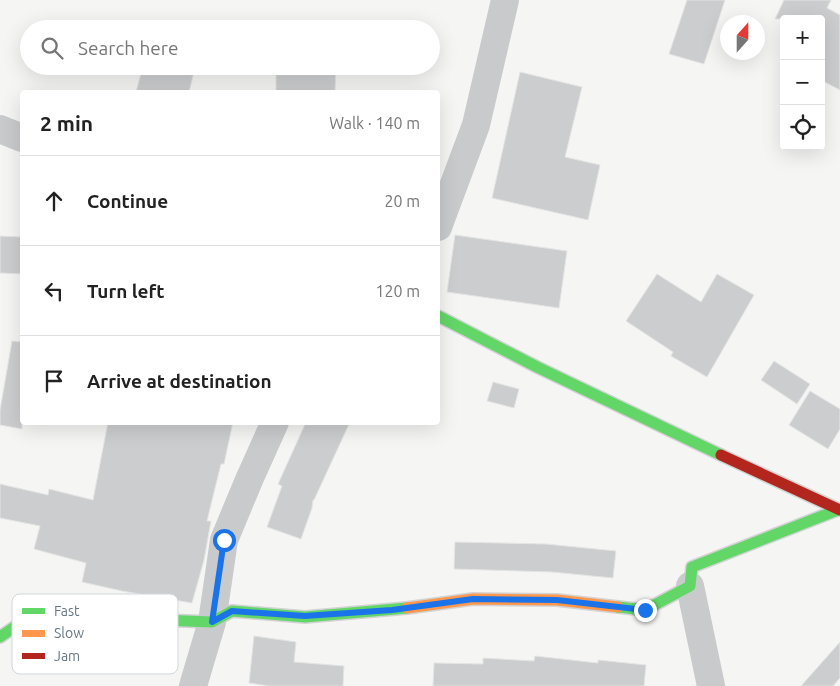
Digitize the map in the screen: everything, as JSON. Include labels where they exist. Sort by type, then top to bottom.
[{"type":"street","points":[[440,222],[476,125],[505,0]]},
{"type":"street","points":[[0,129],[20,137]]},
{"type":"street","points":[[440,317],[507,354],[633,415],[840,510]]},
{"type":"street","points":[[193,686],[212,622],[224,540],[275,425]]},
{"type":"street","points":[[711,686],[690,586],[692,567],[840,510]]},
{"type":"street","points":[[178,621],[212,622],[232,611],[305,616],[392,610],[473,599],[557,600],[645,610],[690,586]]},
{"type":"street","points":[[0,637],[12,629]]},
{"type":"building","points":[[687,0],[725,0],[704,64],[669,54]]},
{"type":"building","points":[[784,0],[831,0],[827,8],[840,15],[840,90],[825,82],[825,15],[780,15],[780,19],[775,19]]},
{"type":"building","points":[[520,72],[582,87],[565,157],[600,165],[588,220],[492,198]]},
{"type":"building","points":[[141,75],[193,75],[190,90],[137,90]]},
{"type":"building","points":[[276,75],[336,75],[335,90],[276,90]]},
{"type":"building","points":[[455,235],[567,251],[559,308],[447,292]]},
{"type":"building","points":[[0,236],[20,237],[20,274],[0,273]]},
{"type":"building","points":[[657,274],[701,302],[717,274],[754,295],[707,377],[671,356],[673,352],[626,321]]},
{"type":"building","points":[[12,341],[20,342],[20,425],[22,425],[22,429],[0,425],[0,410]]},
{"type":"building","points":[[774,361],[810,384],[797,404],[761,380]]},
{"type":"building","points":[[493,382],[519,389],[514,408],[487,401]]},
{"type":"building","points":[[810,391],[840,409],[840,429],[828,449],[789,425]]},
{"type":"building","points":[[107,425],[232,425],[224,464],[221,464],[207,521],[211,521],[204,560],[192,603],[178,601],[178,594],[140,594],[82,582],[86,563],[34,549],[40,526],[0,518],[0,484],[48,495],[49,489],[93,500]]},
{"type":"building","points":[[305,425],[349,425],[313,500],[301,539],[267,527],[282,486],[278,484]]},
{"type":"building","points":[[455,542],[546,544],[616,551],[613,578],[552,572],[454,569]]},
{"type":"building","points":[[254,636],[296,642],[294,662],[344,666],[343,686],[269,686],[249,683]]},
{"type":"building","points":[[840,642],[840,678],[833,686],[801,686]]},
{"type":"building","points":[[535,656],[598,663],[598,660],[646,665],[644,686],[433,686],[434,663],[483,664],[483,658],[534,661]]},
{"type":"traffic: fast","points":[[440,317],[537,367],[721,455]]},
{"type":"traffic: fast","points":[[618,607],[645,610],[690,586],[692,567],[840,509]]},
{"type":"traffic: fast","points":[[178,621],[212,622],[232,611],[305,617],[407,608]]},
{"type":"traffic: fast","points":[[0,637],[12,629]]},
{"type":"traffic: slow","points":[[407,608],[473,599],[557,600],[618,607]]},
{"type":"traffic: jam","points":[[721,455],[840,510]]},
{"type":"route","points":[[224,540],[212,622],[232,611],[305,616],[392,610],[473,599],[557,600],[645,610]]}]
